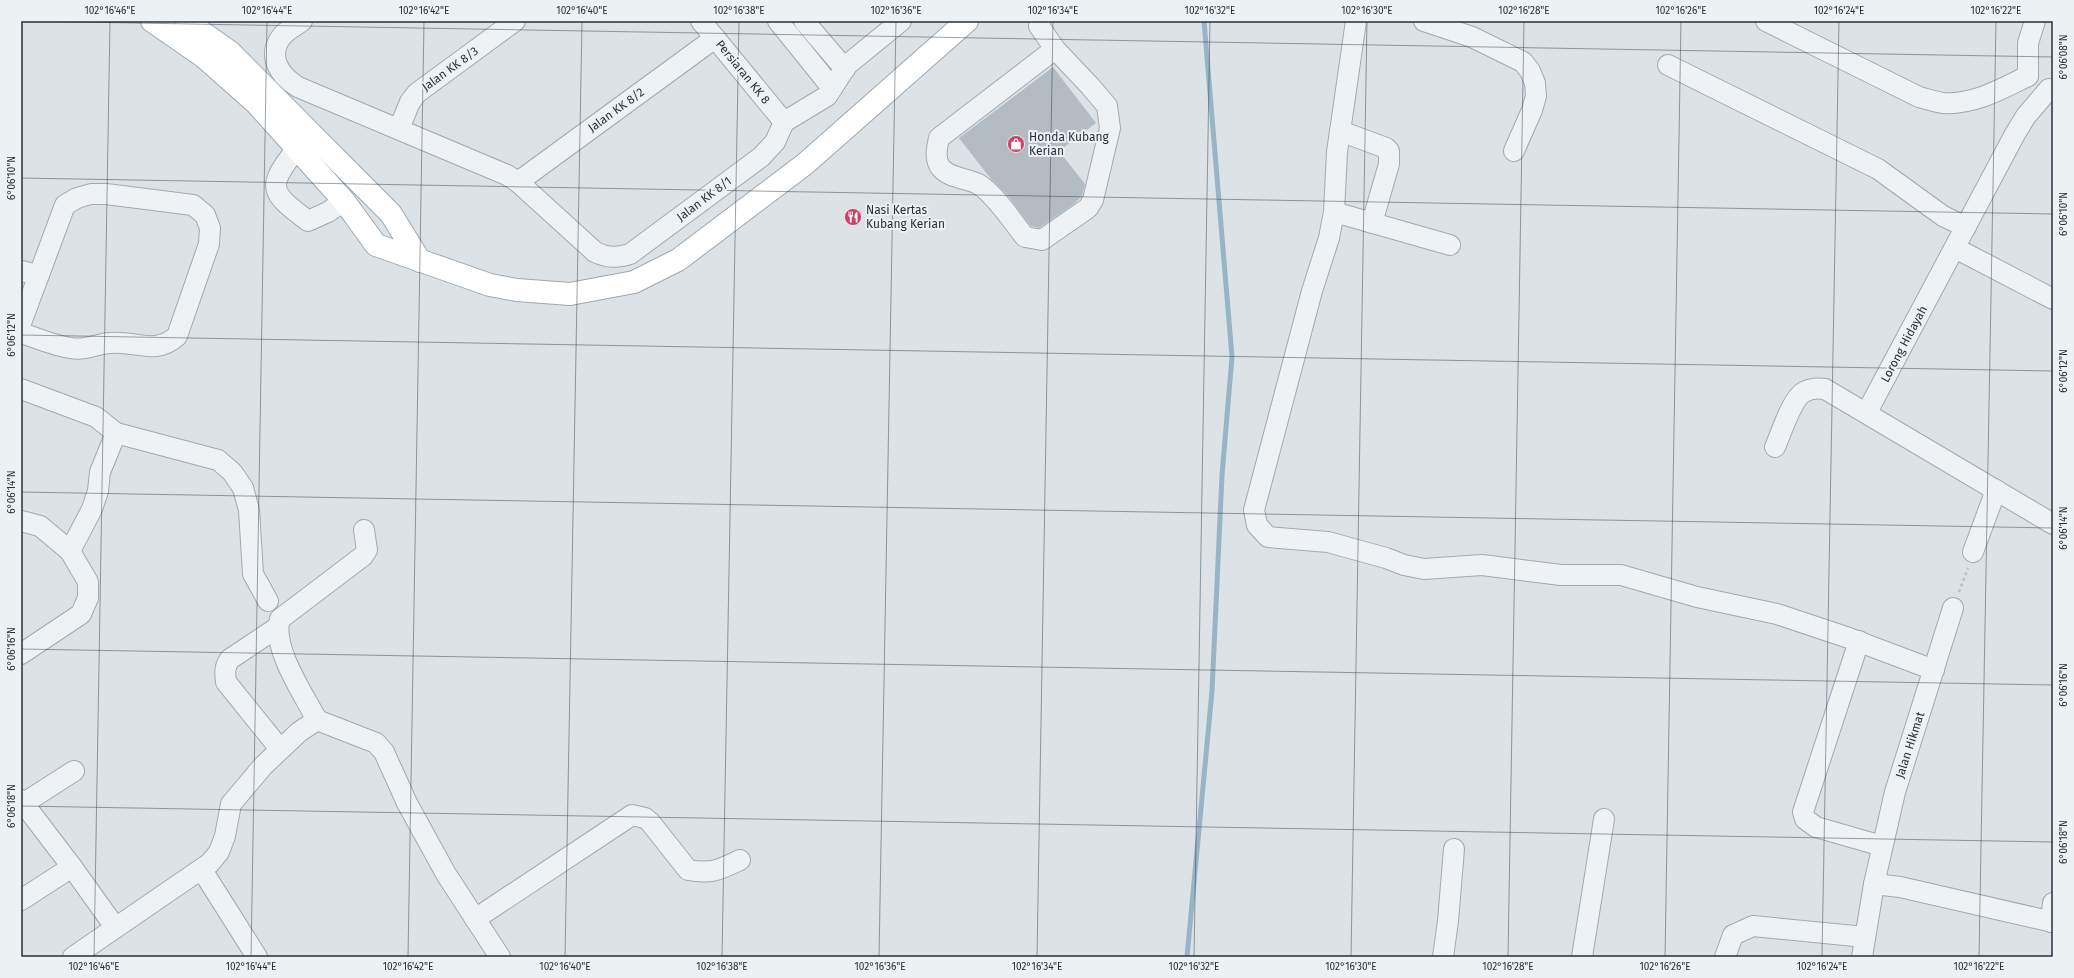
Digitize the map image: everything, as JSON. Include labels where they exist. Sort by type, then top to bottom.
[{"type":"main road","points":[[152,21],[222,71],[256,103],[344,201],[376,245],[490,285],[570,294],[634,282],[678,260],[805,164],[967,21]]},
{"type":"main road","points":[[186,21],[230,52],[391,214],[420,261]]},
{"type":"street","points":[[302,21],[283,35],[277,44],[274,54],[276,65],[281,73],[298,87],[496,169],[518,182]]},
{"type":"street","name":"Jalan KK 8/3","points":[[400,129],[410,102],[417,93],[515,21]]},
{"type":"street","name":"Persiaran KK 8","points":[[701,21],[784,122]]},
{"type":"street","points":[[778,21],[832,88]]},
{"type":"street","points":[[804,21],[844,69]]},
{"type":"street","points":[[784,122],[827,96],[844,69],[901,21]]},
{"type":"street","points":[[1040,21],[1039,26],[1055,49],[1107,106],[1110,116],[1110,128],[1096,190],[1088,208],[1042,240],[1033,240],[1025,237],[981,186],[949,174],[941,168],[936,159],[936,149],[939,138],[1055,49]]},
{"type":"street","points":[[1356,21],[1340,131],[1334,212],[1330,238],[1312,291],[1254,510],[1257,525],[1268,536],[1328,542],[1386,558],[1404,565],[1424,569],[1482,565],[1561,575],[1621,575],[1697,597],[1777,614],[1934,670]]},
{"type":"street","points":[[1424,21],[1472,36],[1523,62],[1530,71],[1535,83],[1536,96],[1532,110],[1514,151]]},
{"type":"street","points":[[1766,21],[1919,97],[1942,103],[1964,102],[1988,95],[2028,76],[2028,43],[2035,21]]},
{"type":"street","name":"Jalan KK 8/2","points":[[518,182],[715,38]]},
{"type":"street","points":[[1668,65],[1878,169],[1943,216],[1966,227]]},
{"type":"street","name":"Lorong Hidayah","points":[[1867,412],[2026,116],[2051,90],[2033,81],[2028,76]]},
{"type":"street","name":"Jalan KK 8/1","points":[[518,182],[595,252],[610,257],[620,257],[630,254],[761,157],[775,142],[784,122]]},
{"type":"street","points":[[1340,131],[1386,148],[1389,151],[1389,164],[1372,223]]},
{"type":"street","points":[[297,148],[276,177],[276,185],[285,204],[308,220],[328,212],[344,201]]},
{"type":"street","points":[[21,323],[30,273],[65,205],[77,198],[91,194],[106,194],[192,205],[205,215],[210,228],[208,244],[177,336],[169,344],[153,347],[112,342],[84,349],[70,348],[21,333]]},
{"type":"street","points":[[1334,212],[1450,245]]},
{"type":"street","points":[[1955,248],[2053,299]]},
{"type":"street","points":[[1775,447],[1795,403],[1802,392],[1814,388],[1825,389],[1867,412],[2053,524]]},
{"type":"street","points":[[21,389],[96,417],[116,433],[218,460],[232,472],[243,488],[249,510],[253,574],[268,601]]},
{"type":"street","points":[[70,551],[92,510],[98,491],[100,472],[116,433]]},
{"type":"street","points":[[1973,552],[1996,490]]},
{"type":"street","points":[[21,521],[40,526],[70,551],[88,582],[88,598],[81,614],[21,654]]},
{"type":"street","points":[[364,530],[367,550],[363,556],[280,619],[278,627],[284,657],[317,720],[376,743],[384,752],[407,803],[446,874],[500,957]]},
{"type":"street","name":"Jalan Hikmat","points":[[1862,957],[1874,884],[1895,792],[1953,608]]},
{"type":"street","points":[[278,627],[230,659],[225,666],[225,673],[226,682],[280,749]]},
{"type":"street","points":[[1859,642],[1803,812],[1805,819],[1816,828],[1882,846]]},
{"type":"street","points":[[73,957],[202,870],[210,863],[219,852],[225,836],[231,804],[263,766],[280,749],[299,732],[317,720]]},
{"type":"street","points":[[74,770],[22,803],[72,867],[115,928]]},
{"type":"street","points":[[475,918],[632,815],[644,818],[650,822],[688,870],[704,872],[716,871],[740,860]]},
{"type":"street","points":[[1582,957],[1604,819]]},
{"type":"street","points":[[1443,957],[1448,921],[1454,849]]},
{"type":"street","points":[[21,900],[72,867]]},
{"type":"street","points":[[202,870],[257,957]]},
{"type":"street","points":[[1874,884],[1900,887],[2052,916]]},
{"type":"street","points":[[1725,957],[1733,935],[1753,926],[1865,937]]},
{"type":"path","points":[[1953,608],[1973,552]]},
{"type":"building","name":"Honda Kubang Kerian","points":[[1053,67],[1096,123],[1059,151],[1085,184],[1082,196],[1074,204],[1039,228],[1031,226],[959,138]]},
{"type":"waterway","points":[[1187,957],[1212,691],[1222,475],[1232,357],[1204,21]]},
{"type":"place","name":"Honda Kubang Kerian","points":[[1016,144]]},
{"type":"place","name":"Nasi Kertas Kubang Kerian","points":[[853,217]]}]
